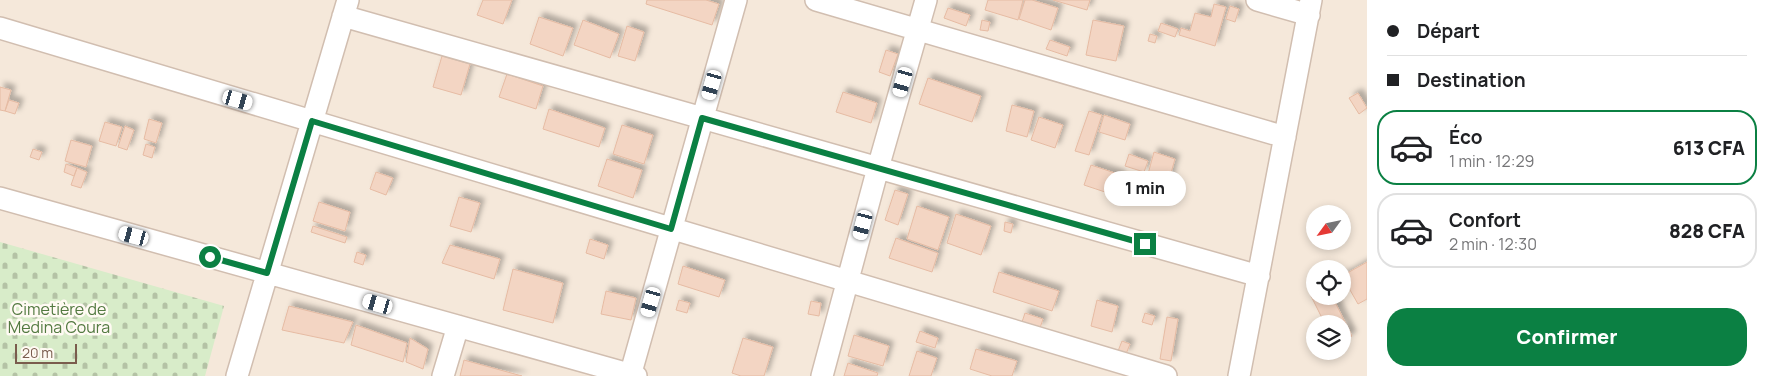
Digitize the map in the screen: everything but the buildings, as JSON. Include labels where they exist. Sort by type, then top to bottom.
[{"type":"street","points":[[0,198],[632,376],[671,229],[736,0]]},
{"type":"street","points":[[816,0],[1285,137]]},
{"type":"street","points":[[822,376],[926,0]]},
{"type":"street","points":[[1239,376],[1310,7],[1257,0]]},
{"type":"street","points":[[237,376],[345,8],[702,118],[1259,276]]},
{"type":"street","points":[[0,28],[1166,376]]},
{"type":"street","points":[[443,376],[458,326]]},
{"type":"shaded area","points":[[0,0],[1367,0],[1367,376],[0,376]]},
{"type":"green space","name":"Cimetière de Medina Coura","points":[[0,242],[224,306],[205,376],[0,376]]},
{"type":"route","points":[[210,257],[267,273],[312,121],[671,229],[702,118],[1145,244]]}]
